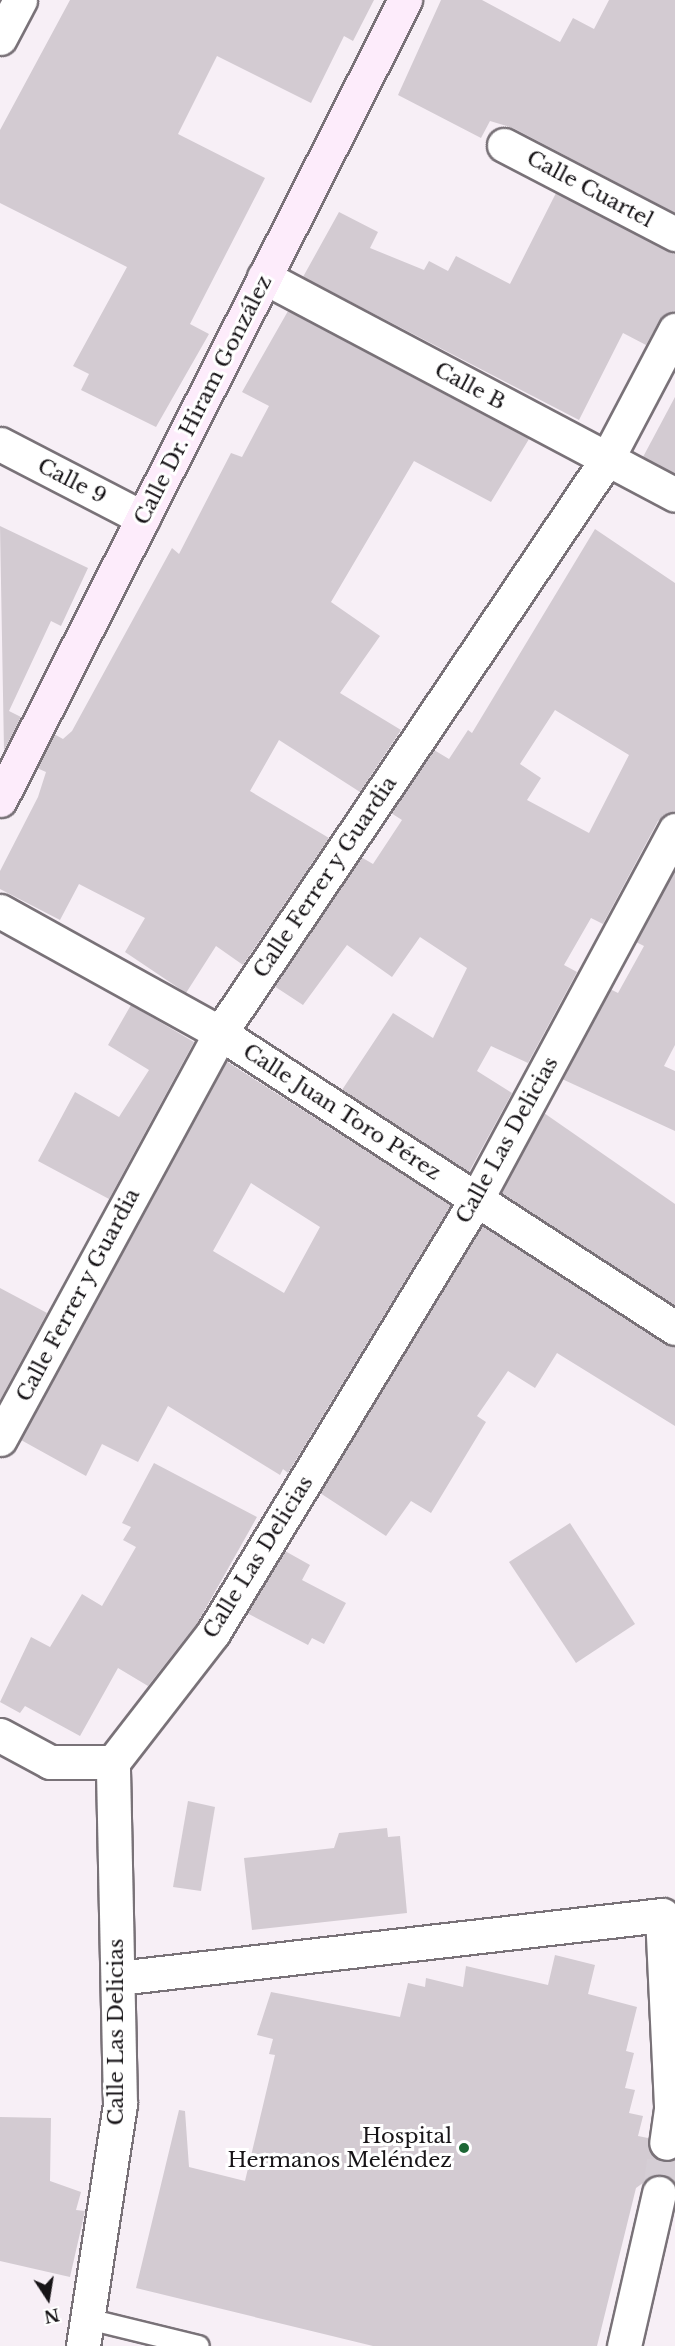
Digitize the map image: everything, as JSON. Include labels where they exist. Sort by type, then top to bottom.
[{"type":"street","points":[[0,38],[20,0]]},
{"type":"street","name":"Calle Dr. Hiram González","points":[[0,800],[405,0]]},
{"type":"street","name":"Calle Cuartel","points":[[504,145],[675,234]]},
{"type":"street","name":"Calle B","points":[[264,277],[675,495]]},
{"type":"street","name":"Calle Ferrer y Guardia","points":[[0,1439],[219,1033],[607,459],[675,330]]},
{"type":"street","name":"Calle 9","points":[[0,444],[143,518]]},
{"type":"street","name":"Calle Las Delicias","points":[[86,2333],[120,2104],[113,1762],[213,1633],[477,1198],[675,830]]},
{"type":"street","name":"Calle Juan Toro Pérez","points":[[0,911],[219,1033],[675,1328]]},
{"type":"street","points":[[0,1735],[50,1762],[113,1762]]},
{"type":"street","points":[[118,1978],[668,1913],[671,2109],[666,2143]]},
{"type":"street","points":[[624,2346],[659,2193]]},
{"type":"lane","points":[[86,2333],[199,2346]]},
{"type":"building","points":[[70,0],[374,0],[353,41],[344,36],[311,103],[217,56],[178,134],[265,178],[190,324],[209,334],[156,427],[81,390],[89,374],[73,366],[127,267],[0,203],[0,130]]},
{"type":"building","points":[[441,0],[482,0],[560,42],[573,18],[594,29],[609,0],[675,0],[675,213],[513,128],[490,121],[481,138],[398,95]]},
{"type":"building","points":[[556,193],[675,253],[675,311],[659,321],[646,345],[623,333],[579,420],[303,277],[339,212],[378,232],[370,248],[424,270],[429,261],[448,271],[456,256],[510,284]]},
{"type":"building","points":[[288,311],[529,439],[491,502],[414,461],[331,602],[380,636],[340,693],[401,730],[360,792],[279,740],[250,791],[329,838],[243,965],[216,946],[186,993],[125,952],[145,918],[79,884],[60,920],[0,889],[0,871],[38,797],[46,772],[37,768],[54,734],[63,739],[72,731],[172,548],[179,554],[231,453],[242,457],[269,406],[242,392]]},
{"type":"building","points":[[675,397],[675,474],[643,457]]},
{"type":"building","points":[[0,526],[88,568],[61,626],[51,621],[9,711],[21,717],[4,751]]},
{"type":"building","points":[[595,529],[675,583],[675,811],[658,821],[603,924],[591,918],[564,965],[577,972],[528,1063],[491,1046],[477,1071],[512,1093],[469,1172],[342,1090],[393,1013],[433,1038],[467,968],[420,937],[392,977],[347,945],[303,1005],[274,986],[361,857],[373,864],[402,820],[391,813],[434,750],[449,759],[468,730],[472,733]],"holes":[[[555,710],[629,755],[589,833],[527,800],[541,778],[520,764]]]},
{"type":"building","points":[[675,870],[675,1045],[664,1066],[675,1071],[675,1131],[562,1079],[610,989],[618,993],[644,946],[636,942]]},
{"type":"building","points":[[131,1005],[194,1042],[109,1199],[38,1161],[75,1092],[119,1117],[149,1070],[108,1045]]},
{"type":"building","points":[[226,1061],[451,1205],[288,1473],[283,1469],[280,1475],[168,1406],[138,1462],[102,1444],[86,1476],[21,1440]],"holes":[[[251,1183],[320,1227],[284,1293],[213,1251]]]},
{"type":"building","points":[[544,1113],[675,1204],[675,1306],[501,1193]]},
{"type":"building","points":[[482,1225],[675,1347],[675,1426],[557,1353],[535,1388],[508,1371],[477,1416],[486,1422],[431,1513],[411,1501],[386,1536],[320,1493]]},
{"type":"building","points":[[0,1288],[47,1313],[0,1400]]},
{"type":"building","points":[[154,1463],[257,1517],[198,1622],[148,1686],[118,1668],[80,1736],[25,1706],[20,1713],[0,1702],[31,1637],[50,1647],[82,1594],[102,1606],[136,1547],[123,1540],[131,1527],[122,1523]]},
{"type":"building","points":[[570,1523],[635,1624],[576,1663],[509,1562]]},
{"type":"building","points":[[285,1551],[310,1565],[302,1580],[346,1603],[324,1644],[312,1638],[308,1645],[247,1613]]},
{"type":"building","points":[[188,1801],[215,1807],[201,1891],[173,1887]]},
{"type":"building","points":[[387,1828],[388,1837],[400,1836],[407,1913],[252,1930],[244,1858],[334,1848],[339,1833]]},
{"type":"building","name":"Hospital Hermanos Meléndez","points":[[555,1955],[595,1965],[588,1994],[637,2007],[626,2051],[634,2053],[625,2088],[635,2090],[629,2113],[643,2116],[638,2136],[648,2138],[654,2157],[675,2159],[675,2184],[654,2175],[636,2188],[597,2346],[373,2346],[136,2288],[179,2110],[185,2111],[189,2167],[245,2181],[275,2055],[269,2054],[273,2039],[257,2035],[271,1992],[400,2017],[408,1983],[425,1987],[426,1978],[463,1987],[466,1966],[548,1985]]},
{"type":"building","points":[[0,2117],[51,2118],[50,2181],[81,2192],[76,2210],[85,2211],[70,2277],[0,2261]]},
{"type":"tunnel","points":[[659,2193],[666,2143]]},
{"type":"place","name":"Hospital Hermanos Meléndez","points":[[464,2148]]}]
